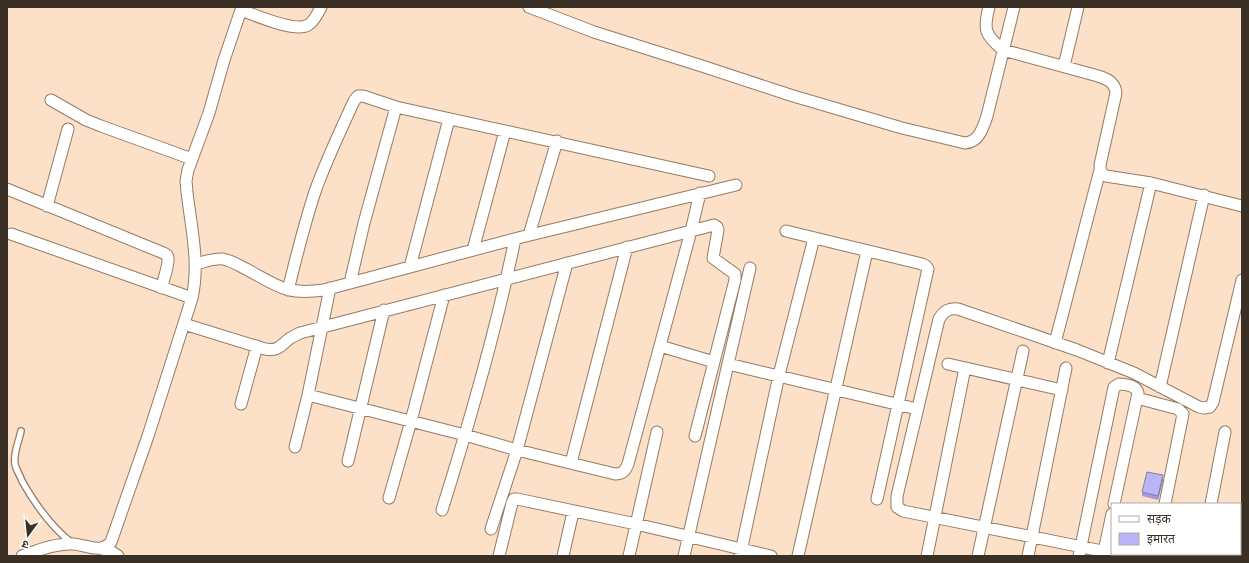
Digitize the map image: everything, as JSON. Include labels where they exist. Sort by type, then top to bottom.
[{"type":"street","points":[[111,553],[107,547],[111,542],[148,436],[192,298],[196,264],[186,181],[241,9],[288,26],[300,28],[308,25],[313,20],[321,7]]},
{"type":"street","points":[[529,7],[594,32],[790,95],[902,128],[964,143],[975,140],[982,130],[987,116],[1014,7]]},
{"type":"street","points":[[989,7],[986,20],[986,32],[992,41],[1003,50],[1107,79],[1116,88],[1100,170],[1055,342]]},
{"type":"street","points":[[1064,66],[1078,7]]},
{"type":"street","points":[[288,290],[303,231],[317,186],[332,147],[355,98],[358,96],[363,96],[396,107],[557,141],[710,176]]},
{"type":"street","points":[[51,100],[86,120],[100,126],[192,159]]},
{"type":"street","points":[[350,283],[364,223],[396,107]]},
{"type":"street","points":[[410,267],[449,118]]},
{"type":"street","points":[[48,206],[68,129]]},
{"type":"street","points":[[473,250],[505,131]]},
{"type":"street","points":[[529,235],[557,141]]},
{"type":"street","points":[[1100,170],[1102,174],[1106,176],[1151,183],[1242,206]]},
{"type":"street","points":[[1108,363],[1151,183]]},
{"type":"street","points":[[196,264],[214,259],[223,259],[233,262],[288,290],[306,292],[350,283],[529,235],[736,184]]},
{"type":"street","points":[[7,189],[166,255],[168,258],[162,288]]},
{"type":"street","points":[[308,395],[465,435],[517,450],[614,474],[620,474],[624,471],[628,464],[700,193]]},
{"type":"street","points":[[1160,387],[1204,196]]},
{"type":"street","points":[[184,324],[265,349],[276,349],[300,333],[322,326],[711,225],[717,227],[718,230],[713,258],[735,274],[736,280],[695,436]]},
{"type":"street","points":[[786,232],[922,264],[928,269],[877,499]]},
{"type":"street","points":[[11,234],[192,298]]},
{"type":"street","points":[[741,552],[780,375],[814,238]]},
{"type":"street","points":[[442,510],[465,435],[507,278],[515,239]]},
{"type":"street","points":[[571,463],[627,247]]},
{"type":"street","points":[[798,556],[867,251]]},
{"type":"street","points":[[491,529],[517,450],[567,263]]},
{"type":"street","points":[[684,556],[750,268]]},
{"type":"street","points":[[1111,521],[1106,554],[1080,551],[1032,537],[935,518],[899,509],[896,504],[896,496],[939,319],[945,311],[949,309],[958,309],[1055,342],[1134,373],[1198,407],[1207,408],[1212,404],[1242,280]]},
{"type":"street","points":[[295,447],[308,395],[330,288]]},
{"type":"street","points":[[389,498],[444,295]]},
{"type":"street","points":[[348,461],[384,310]]},
{"type":"street","points":[[241,404],[257,346]]},
{"type":"street","points":[[660,346],[714,362]]},
{"type":"street","points":[[978,556],[1023,351]]},
{"type":"street","points":[[728,364],[780,375],[917,409]]},
{"type":"street","points":[[948,364],[1062,390]]},
{"type":"street","points":[[927,556],[965,368]]},
{"type":"street","points":[[1028,556],[1066,368]]},
{"type":"street","points":[[1080,551],[1114,387],[1119,384],[1132,386],[1137,391],[1137,398],[1114,503]]},
{"type":"street","points":[[1137,398],[1178,409],[1183,414],[1165,503]]},
{"type":"street","points":[[629,556],[657,432]]},
{"type":"street","points":[[1211,503],[1225,432]]},
{"type":"street","points":[[499,556],[512,503],[514,499],[520,499],[573,512],[688,536],[741,552],[771,556]]},
{"type":"street","points":[[563,556],[573,512]]},
{"type":"street","points":[[22,556],[46,548],[74,544],[111,553]]},
{"type":"lane","points":[[21,431],[15,455],[17,470],[28,492],[44,515],[62,535],[74,544]]},
{"type":"building","points":[[1147,472],[1163,475],[1158,496],[1142,492]]}]
